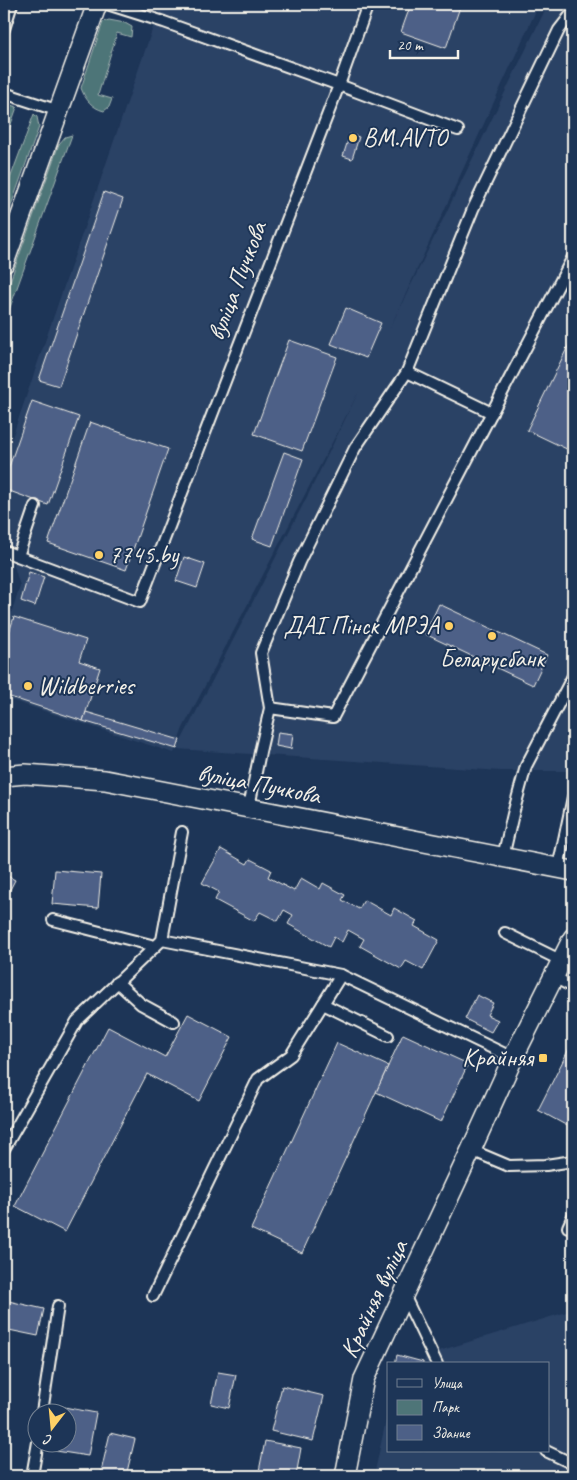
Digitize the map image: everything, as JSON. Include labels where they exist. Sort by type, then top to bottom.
[{"type":"street","points":[[4,263],[97,4]]},
{"type":"street","name":"вуліца Пучкова","points":[[4,776],[24,774],[105,780],[503,857]]},
{"type":"street","points":[[503,857],[566,870]]},
{"type":"street","name":"Крайняя вуліца","points":[[345,1476],[364,1379],[472,1150],[513,1058],[573,938]]},
{"type":"lane","points":[[4,29],[12,4]]},
{"type":"lane","points":[[107,4],[173,25],[458,130]]},
{"type":"lane","points":[[339,85],[368,4]]},
{"type":"lane","points":[[249,807],[270,708],[261,653],[299,562],[355,448],[407,372],[473,209],[559,30],[573,12]]},
{"type":"lane","name":"вуліца Пучкова","points":[[4,551],[140,602],[339,85]]},
{"type":"lane","points":[[4,93],[59,111]]},
{"type":"lane","points":[[270,708],[333,717],[573,257]]},
{"type":"lane","points":[[407,372],[492,413]]},
{"type":"lane","points":[[18,556],[35,506]]},
{"type":"lane","points":[[503,857],[526,766],[573,676]]},
{"type":"lane","points":[[566,870],[573,797]]},
{"type":"lane","points":[[4,1149],[77,1021],[158,943],[182,832]]},
{"type":"lane","points":[[53,920],[158,943],[342,975],[513,1058]]},
{"type":"lane","points":[[505,933],[558,969],[573,988]]},
{"type":"lane","points":[[154,1296],[258,1079],[290,1055],[342,975]]},
{"type":"lane","points":[[117,982],[142,1004],[174,1022]]},
{"type":"lane","points":[[323,1004],[388,1036]]},
{"type":"lane","points":[[472,1150],[509,1166],[546,1165],[573,1161]]},
{"type":"lane","points":[[568,1227],[573,1216]]},
{"type":"lane","points":[[404,1294],[436,1362]]},
{"type":"lane","points":[[44,1402],[58,1306]]},
{"type":"lane","points":[[32,1476],[36,1452]]},
{"type":"lane","points":[[548,1452],[573,1464]]},
{"type":"shaded area","points":[[161,4],[539,4],[390,328],[548,4],[573,4],[573,771],[501,771],[177,749],[311,489],[359,391],[183,728],[174,753],[4,698],[4,635],[20,586],[4,532],[4,461]]},
{"type":"shaded area","points":[[573,1310],[573,1476],[374,1476],[387,1416],[387,1452],[550,1452],[550,1362],[424,1362],[426,1355]]},
{"type":"green space","points":[[109,20],[125,23],[132,27],[131,37],[117,33],[98,95],[112,99],[109,107],[104,111],[90,103],[81,88],[103,22]]},
{"type":"green space","points":[[4,103],[17,107],[4,144]]},
{"type":"green space","points":[[34,114],[37,117],[39,127],[4,225],[4,195]]},
{"type":"green space","points":[[72,135],[4,324],[4,298],[59,144],[65,137]]},
{"type":"building","points":[[411,4],[461,4],[446,48],[401,32]]},
{"type":"building","points":[[350,134],[359,137],[352,159],[343,156]]},
{"type":"building","points":[[104,192],[123,199],[59,386],[39,380]]},
{"type":"building","points":[[346,308],[381,323],[366,358],[331,344]]},
{"type":"building","points":[[573,336],[573,452],[527,430]]},
{"type":"building","points":[[289,340],[337,357],[302,451],[254,434]]},
{"type":"building","points":[[32,401],[79,417],[48,505],[4,489],[4,481]]},
{"type":"building","points":[[90,422],[168,449],[126,570],[48,543]]},
{"type":"building","points":[[284,452],[303,459],[272,546],[252,539]]},
{"type":"building","points":[[184,557],[205,564],[197,588],[176,581]]},
{"type":"building","points":[[29,572],[44,577],[35,606],[21,601]]},
{"type":"building","points":[[439,604],[547,655],[533,685],[425,634]]},
{"type":"building","points":[[14,617],[86,640],[79,661],[100,668],[83,721],[4,695],[4,648]]},
{"type":"building","points":[[86,712],[180,740],[177,749],[83,721]]},
{"type":"building","points":[[278,732],[293,734],[291,749],[276,746]]},
{"type":"building","points":[[221,849],[247,864],[250,859],[271,870],[268,877],[294,891],[301,878],[320,889],[323,883],[345,895],[342,900],[359,909],[364,900],[391,915],[394,908],[417,921],[414,926],[439,940],[423,970],[406,961],[401,969],[360,946],[364,939],[348,930],[342,942],[334,937],[329,947],[288,924],[293,915],[284,910],[278,921],[260,912],[254,921],[215,900],[219,892],[202,883]]},
{"type":"building","points":[[55,870],[101,874],[98,908],[52,904]]},
{"type":"building","points":[[4,874],[15,880],[4,901]]},
{"type":"building","points":[[477,995],[493,1003],[487,1015],[498,1020],[491,1032],[465,1019]]},
{"type":"building","points":[[188,1014],[232,1037],[199,1101],[147,1074],[65,1232],[15,1206],[108,1027],[165,1057]]},
{"type":"building","points":[[403,1034],[468,1064],[441,1122],[376,1092]]},
{"type":"building","points":[[573,1041],[573,1129],[538,1110]]},
{"type":"building","points":[[337,1043],[388,1066],[302,1253],[251,1229]]},
{"type":"building","points":[[4,1300],[44,1309],[38,1336],[4,1329]]},
{"type":"building","points":[[397,1355],[423,1362],[395,1362]]},
{"type":"building","points":[[4,1363],[8,1364],[4,1388]]},
{"type":"building","points":[[218,1372],[236,1375],[229,1408],[211,1404]]},
{"type":"building","points":[[282,1386],[324,1396],[313,1441],[271,1431]]},
{"type":"building","points":[[78,1410],[96,1413],[88,1456],[62,1452],[78,1452]]},
{"type":"building","points":[[110,1433],[135,1439],[126,1476],[100,1476]]},
{"type":"building","points":[[265,1441],[301,1448],[296,1476],[258,1476]]},
{"type":"place","name":"BM.AVTO","points":[[353,138]]},
{"type":"place","name":"7745.by","points":[[99,555]]},
{"type":"place","name":"ДАІ Пінск МРЭА","points":[[449,626]]},
{"type":"place","name":"Беларусбанк","points":[[492,636]]},
{"type":"place","name":"Wildberries","points":[[28,686]]},
{"type":"place","name":"Крайняя","points":[[543,1058]]}]
